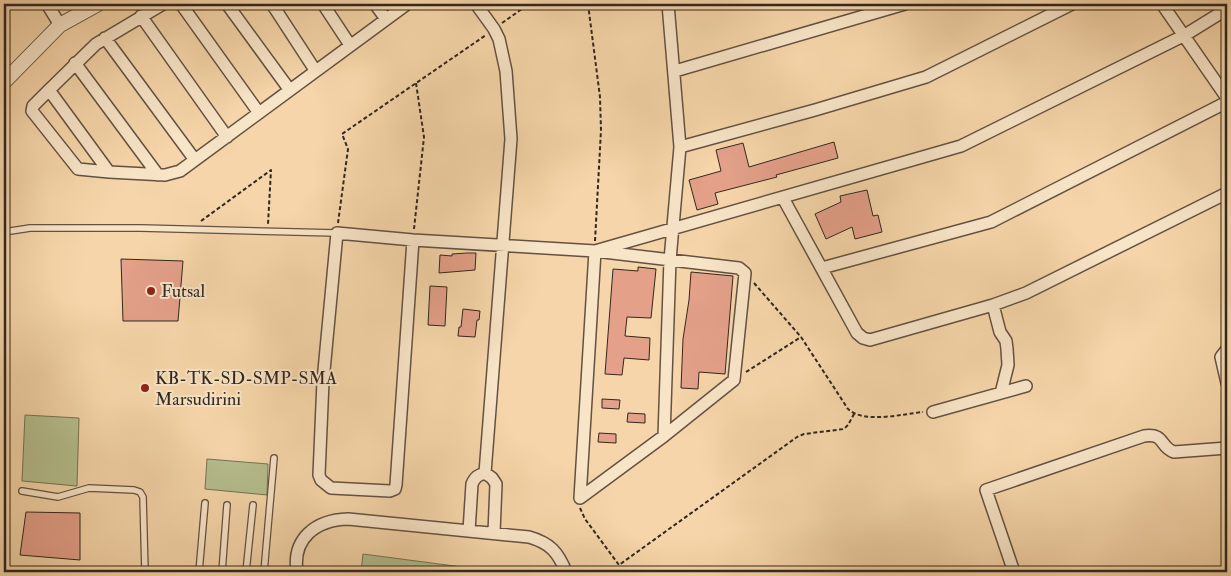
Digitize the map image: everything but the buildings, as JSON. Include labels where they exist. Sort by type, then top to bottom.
[{"type":"street","points":[[47,4],[60,25]]},
{"type":"street","points":[[4,82],[60,25],[98,4]]},
{"type":"street","points":[[163,4],[105,38],[75,63],[33,106],[32,111],[78,170],[158,175],[172,174],[180,171],[407,4]]},
{"type":"street","points":[[181,4],[258,114]]},
{"type":"street","points":[[227,4],[289,89]]},
{"type":"street","points":[[272,4],[315,70]]},
{"type":"street","points":[[323,4],[350,45]]},
{"type":"street","points":[[375,4],[386,20]]},
{"type":"street","points":[[476,4],[499,39],[506,71],[511,139],[485,473]]},
{"type":"street","points":[[664,436],[670,260],[680,147],[668,4]]},
{"type":"street","points":[[675,71],[905,4]]},
{"type":"street","points":[[680,147],[926,77],[1072,4]]},
{"type":"street","points":[[1162,4],[1227,98]]},
{"type":"street","points":[[595,251],[961,146],[1184,35],[1227,9]]},
{"type":"street","points":[[141,16],[227,137]]},
{"type":"street","points":[[105,38],[195,160]]},
{"type":"street","points":[[75,63],[158,175]]},
{"type":"street","points":[[48,90],[109,172]]},
{"type":"street","points":[[822,268],[991,222],[1227,102]]},
{"type":"street","points":[[784,198],[857,332],[863,338],[870,340],[993,305],[1026,293],[1227,192]]},
{"type":"street","points":[[413,240],[395,489],[390,492],[331,488],[325,484],[319,474],[323,381],[337,233],[413,240],[595,251],[739,268],[745,273],[734,380],[664,436],[580,498]]},
{"type":"street","points":[[580,498],[595,251]]},
{"type":"street","points":[[993,305],[1000,332],[1006,341],[1007,349],[1008,364],[1001,393]]},
{"type":"street","points":[[1227,349],[1221,357],[1227,383]]},
{"type":"street","points":[[933,412],[1026,386]]},
{"type":"street","points":[[1010,571],[986,490],[1144,436],[1153,435],[1159,437],[1168,449],[1174,452],[1227,448]]},
{"type":"street","points":[[468,531],[472,484],[474,478],[479,474],[485,473],[496,484],[494,533]]},
{"type":"street","points":[[297,572],[296,561],[299,546],[304,537],[323,523],[336,519],[529,537],[541,540],[551,547],[560,558],[566,572]]},
{"type":"lane","points":[[4,232],[30,228],[190,229],[337,233]]},
{"type":"lane","points":[[264,572],[274,458]]},
{"type":"lane","points":[[22,491],[58,497],[89,488],[134,490],[140,492],[143,496],[145,572]]},
{"type":"lane","points":[[199,572],[205,503]]},
{"type":"lane","points":[[222,572],[227,505]]},
{"type":"lane","points":[[246,572],[253,505]]},
{"type":"path","points":[[337,233],[348,149],[342,134],[528,4]]},
{"type":"path","points":[[588,4],[600,97],[595,251]]},
{"type":"path","points":[[413,240],[424,137],[416,83]]},
{"type":"path","points":[[190,229],[271,170],[268,231]]},
{"type":"path","points":[[745,273],[801,337],[848,409],[854,414],[869,417],[933,412]]},
{"type":"path","points":[[734,380],[801,337]]},
{"type":"path","points":[[580,498],[580,509],[585,519],[619,565],[798,437],[804,434],[844,429],[854,414]]},
{"type":"green space","points":[[25,415],[79,418],[77,486],[22,481]]},
{"type":"green space","points":[[207,459],[268,464],[267,495],[205,489]]},
{"type":"green space","points":[[363,554],[500,572],[361,572]]},
{"type":"place","name":"Futsal","points":[[151,291]]},
{"type":"place","name":"KB-TK-SD-SMP-SMA Marsudirini","points":[[145,388]]}]
